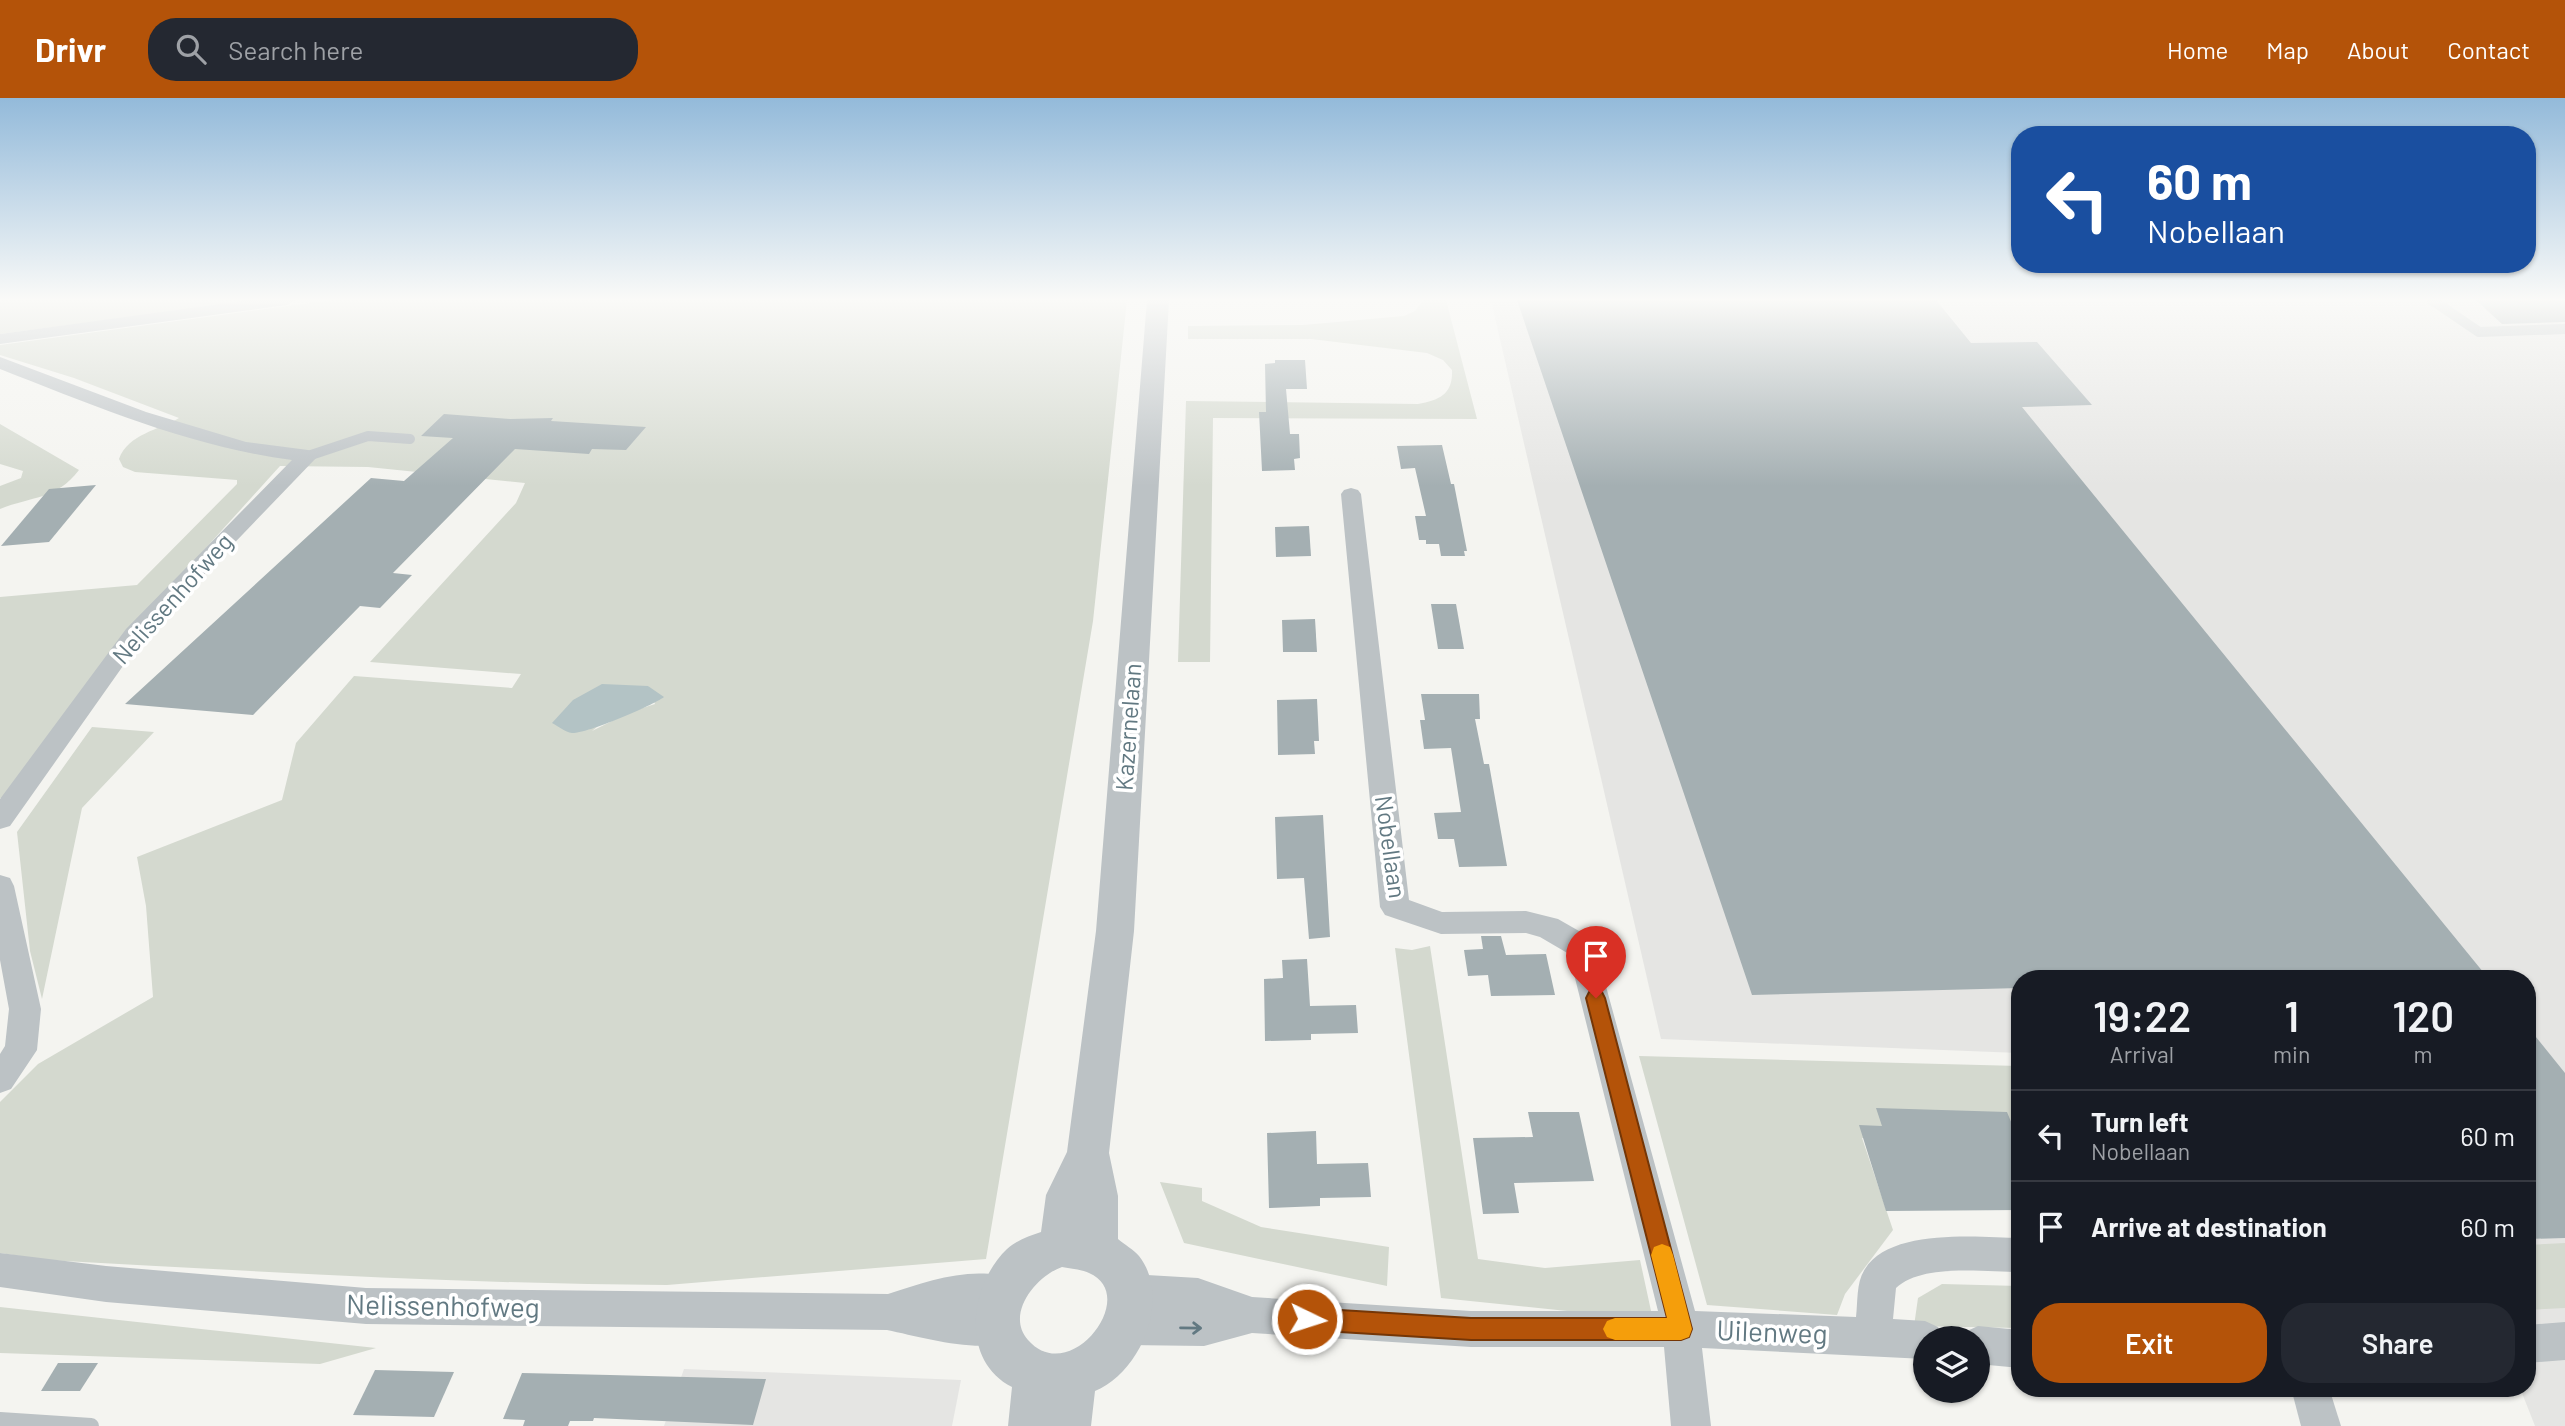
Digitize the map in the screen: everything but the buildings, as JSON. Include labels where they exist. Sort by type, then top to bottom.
[{"type":"street","name":"Kazernelaan","points":[[1079,1248],[1096,1196],[1088,1153],[1115,931],[1154,362]]},
{"type":"street","points":[[0,363],[139,416],[244,448],[308,456]]},
{"type":"street","name":"Nelissenhofweg","points":[[0,819],[134,634],[308,456]]},
{"type":"street","name":"Nobellaan","points":[[1351,494],[1395,907],[1441,923],[1537,924],[1548,927],[1583,947],[1681,1329]]},
{"type":"street","points":[[0,886],[24,1009],[21,1050],[0,1079]]},
{"type":"street","points":[[1079,1248],[1116,1263],[1125,1276],[1129,1310],[1116,1347],[1100,1363],[1055,1374],[1013,1359],[1003,1345],[1000,1311],[1012,1276],[1026,1262],[1044,1251],[1079,1248]]},
{"type":"street","points":[[1873,1336],[1878,1280],[1895,1264],[1941,1254],[2011,1255]]},
{"type":"street","name":"Nelissenhofweg","points":[[0,1270],[106,1284],[366,1306],[887,1312],[937,1322],[1000,1311]]},
{"type":"street","name":"Uilenweg","points":[[1129,1310],[1204,1328],[1252,1315],[1471,1329],[1681,1329],[1913,1339]]},
{"type":"street","points":[[1681,1329],[1691,1426]]},
{"type":"street","points":[[2536,1343],[2565,1341]]},
{"type":"street","points":[[1990,1346],[2011,1348]]},
{"type":"street","points":[[1033,1426],[1055,1374]]},
{"type":"street","points":[[1055,1374],[1066,1426]]},
{"type":"street","points":[[2313,1397],[2321,1426]]},
{"type":"lane","points":[[308,456],[368,436],[410,439]]},
{"type":"lane","points":[[0,1420],[91,1426]]},
{"type":"shaded area","points":[[22,362],[1120,362],[1093,621],[986,1259],[667,1285],[356,1276],[46,1260],[0,1253],[0,1102],[38,1064],[153,997],[146,906],[137,857],[282,800],[296,743],[354,676],[512,688],[521,674],[370,662],[516,503],[525,483],[368,467],[280,466],[185,571],[15,797],[0,798],[0,597],[137,585],[237,484],[237,480],[135,472],[123,467],[119,459],[129,444],[179,418],[74,378]],"holes":[[[648,686],[655,704],[630,712],[592,731]]]},
{"type":"shaded area","points":[[1445,362],[1462,362],[1477,419],[1213,418],[1210,662],[1178,662],[1186,401],[1418,404],[1444,394],[1450,385],[1452,370]]},
{"type":"shaded area","points":[[1505,362],[2565,362],[2565,1426],[2535,1426],[2524,1397],[2536,1397],[2536,970],[2011,970],[2011,1053],[1661,1039]]},
{"type":"shaded area","points":[[0,424],[79,470],[52,492],[0,509],[0,486],[21,478],[23,471],[0,464]]},
{"type":"shaded area","points":[[602,684],[648,686],[664,697],[619,719],[579,732],[569,732],[552,723],[573,700]]},
{"type":"shaded area","points":[[92,727],[154,732],[82,808],[42,999],[30,951],[17,832]]},
{"type":"shaded area","points":[[1430,946],[1478,1259],[1545,1268],[1640,1260],[1653,1320],[1441,1298],[1395,948],[1412,950]]},
{"type":"shaded area","points":[[1639,1056],[2011,1066],[2011,1139],[1862,1138],[1893,1230],[1845,1294],[1837,1315],[1707,1305]]},
{"type":"shaded area","points":[[1160,1182],[1202,1188],[1202,1201],[1261,1227],[1389,1247],[1387,1286],[1184,1243]]},
{"type":"shaded area","points":[[2565,1243],[2565,1308],[2536,1310],[2536,1245]]},
{"type":"shaded area","points":[[1942,1284],[2011,1286],[2011,1328],[1914,1326],[1918,1298]]},
{"type":"shaded area","points":[[0,1307],[376,1348],[320,1364],[0,1353]]},
{"type":"shaded area","points":[[684,1369],[961,1380],[952,1426],[664,1426]]},
{"type":"slow traffic","points":[[1615,1329],[1681,1329],[1662,1255]]},
{"type":"route","points":[[1307,1319],[1471,1329],[1681,1329],[1596,998]]}]
